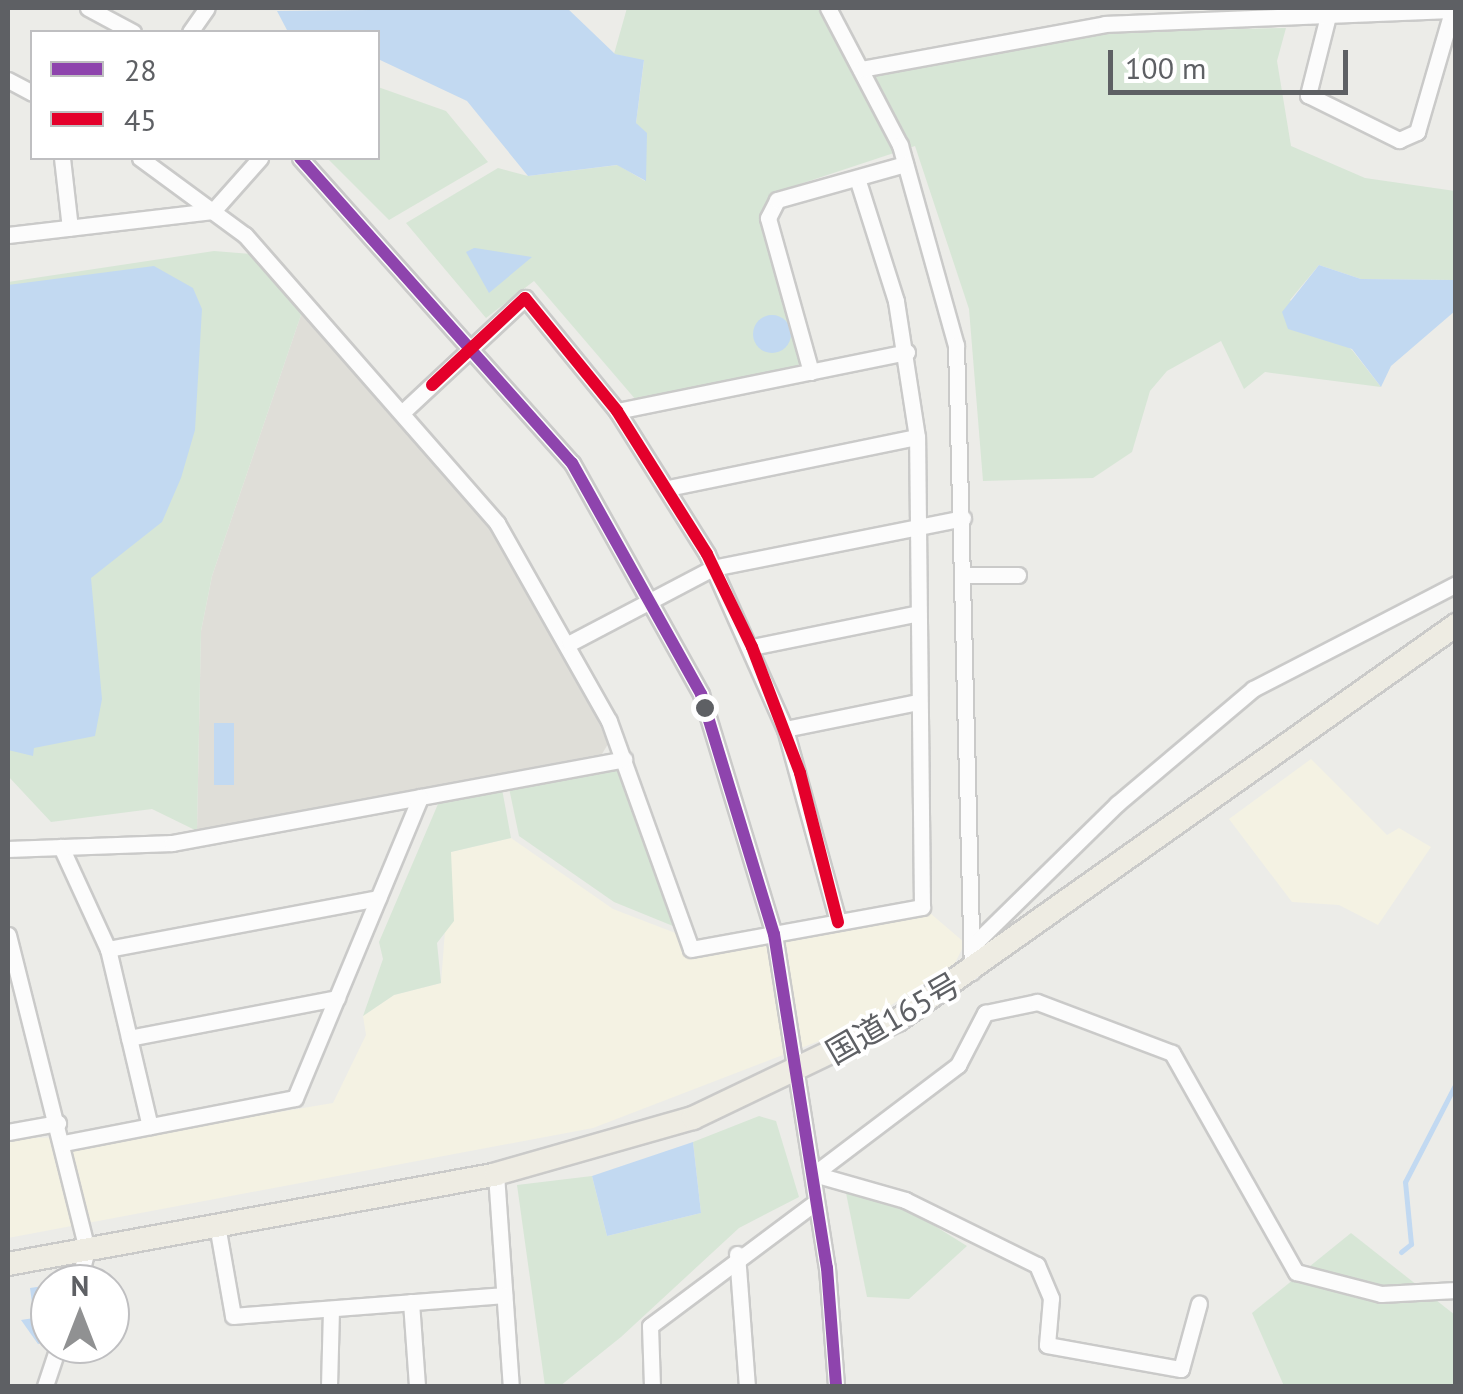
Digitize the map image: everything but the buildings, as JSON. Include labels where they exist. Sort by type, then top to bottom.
[{"type":"highway","name":"国道165号","points":[[8,1264],[594,1153],[796,1072],[972,972],[1456,625]]},
{"type":"street","points":[[88,8],[129,30]]},
{"type":"street","points":[[191,30],[207,8]]},
{"type":"street","points":[[828,8],[905,164],[956,345],[965,575],[977,674],[972,972]]},
{"type":"street","points":[[860,69],[1105,24],[1239,12],[1328,14],[1454,9],[1416,132],[1399,140],[1308,95],[1328,14]]},
{"type":"street","points":[[8,80],[30,92]]},
{"type":"street","points":[[62,160],[70,228]]},
{"type":"street","points":[[143,160],[213,212],[406,409],[497,522],[570,644],[624,759],[691,950],[922,907],[913,702],[917,438],[907,352],[857,178]]},
{"type":"street","points":[[8,235],[213,212],[258,160]]},
{"type":"street","points":[[302,160],[474,345],[572,463],[655,598],[734,781],[774,934],[814,1174],[836,1386]]},
{"type":"street","points":[[812,372],[768,218],[777,200],[905,164]]},
{"type":"street","points":[[406,409],[524,298],[617,411],[668,488],[713,568],[752,647],[785,728],[838,922]]},
{"type":"street","points":[[617,411],[907,352]]},
{"type":"street","points":[[668,488],[917,438]]},
{"type":"street","points":[[570,644],[713,568],[963,518]]},
{"type":"street","points":[[965,575],[1018,576]]},
{"type":"street","points":[[973,945],[1104,815],[1253,689],[1456,584]]},
{"type":"street","points":[[752,647],[914,614]]},
{"type":"street","points":[[785,728],[913,702]]},
{"type":"street","points":[[8,849],[172,843],[624,759]]},
{"type":"street","points":[[64,1143],[296,1098],[420,797]]},
{"type":"street","points":[[61,847],[108,949],[150,1126]]},
{"type":"street","points":[[108,949],[378,898]]},
{"type":"street","points":[[8,935],[64,1143],[87,1250],[83,1264]]},
{"type":"street","points":[[129,1038],[337,998]]},
{"type":"street","points":[[814,1174],[958,1065],[985,1013],[1036,1002],[1172,1053],[1296,1272],[1381,1294],[1456,1290]]},
{"type":"street","points":[[8,1132],[58,1122]]},
{"type":"street","points":[[496,1174],[512,1386]]},
{"type":"street","points":[[814,1174],[904,1200],[1037,1265],[1051,1298],[1047,1345],[1182,1370],[1199,1302]]},
{"type":"street","points":[[652,1386],[650,1326],[737,1254],[816,1202]]},
{"type":"street","points":[[217,1225],[233,1316],[504,1294]]},
{"type":"street","points":[[737,1254],[748,1386]]},
{"type":"street","points":[[411,1302],[417,1386]]},
{"type":"street","points":[[329,1386],[331,1309]]},
{"type":"shaded area","points":[[303,309],[432,448],[514,561],[580,680],[608,744],[602,754],[197,831],[201,631],[212,576]]},
{"type":"shaded area","points":[[1311,759],[1387,835],[1399,828],[1431,847],[1378,925],[1339,905],[1292,902],[1229,819]]},
{"type":"shaded area","points":[[511,838],[613,909],[678,934],[688,955],[930,913],[965,943],[955,963],[861,1025],[593,1128],[8,1238],[8,1138],[130,1137],[333,1103],[366,1035],[363,1016],[394,995],[441,983],[451,852]]},
{"type":"green space","points":[[627,8],[820,8],[853,77],[1110,32],[1286,28],[1277,61],[1291,146],[1365,178],[1455,191],[1455,280],[1361,279],[1319,265],[1290,300],[1352,350],[1381,387],[1265,372],[1244,389],[1221,341],[1167,371],[1150,391],[1132,452],[1093,478],[983,481],[969,309],[915,146],[770,194],[761,218],[803,359],[796,368],[636,400],[534,281],[486,318],[406,223],[498,168],[528,176],[618,165],[645,181],[636,123],[644,61],[614,54]]},
{"type":"green space","points":[[380,88],[446,111],[488,162],[389,220],[329,160],[380,160]]},
{"type":"green space","points":[[214,251],[251,254],[303,309],[212,576],[201,631],[197,831],[152,809],[51,822],[8,776],[8,282]]},
{"type":"green space","points":[[612,768],[622,774],[673,926],[614,902],[519,836],[509,788]]},
{"type":"green space","points":[[502,789],[511,838],[451,852],[454,921],[437,943],[441,983],[394,995],[363,1016],[383,959],[379,942],[441,797]]},
{"type":"green space","points":[[759,1116],[776,1121],[799,1197],[739,1228],[621,1337],[560,1386],[545,1386],[517,1185],[592,1176],[607,1236],[701,1213],[693,1142]]},
{"type":"green space","points":[[846,1193],[909,1210],[967,1246],[909,1299],[867,1297]]},
{"type":"green space","points":[[1351,1233],[1455,1315],[1455,1386],[1284,1386],[1252,1313]]},
{"type":"water","points":[[567,8],[615,54],[644,60],[636,123],[647,133],[646,181],[617,165],[528,176],[467,101],[380,60],[380,30],[287,30],[277,11]]},
{"type":"water","points":[[474,248],[532,257],[489,293],[466,252]]},
{"type":"water","points":[[1319,265],[1361,279],[1455,280],[1455,311],[1391,366],[1381,387],[1352,349],[1288,329],[1282,312]]},
{"type":"water","points":[[154,266],[193,288],[202,309],[195,430],[181,478],[162,522],[91,578],[102,699],[95,736],[34,748],[33,756],[8,750],[8,285]]},
{"type":"water","points":[[772,315],[786,320],[791,334],[786,348],[772,353],[758,348],[753,334],[758,320]]},
{"type":"water","points":[[214,723],[234,723],[234,785],[214,785]]},
{"type":"water","points":[[693,1142],[701,1213],[607,1236],[592,1176]]},
{"type":"water","points":[[30,1319],[30,1333],[21,1320]]},
{"type":"waterway","points":[[1401,1252],[1411,1244],[1405,1182],[1456,1083]]},
{"type":"transit line","name":"28","points":[[302,160],[572,463],[701,694],[774,934],[827,1268],[836,1386]]},
{"type":"transit line","name":"45","points":[[432,385],[525,298],[617,411],[707,554],[752,647],[800,773],[838,922]]}]
